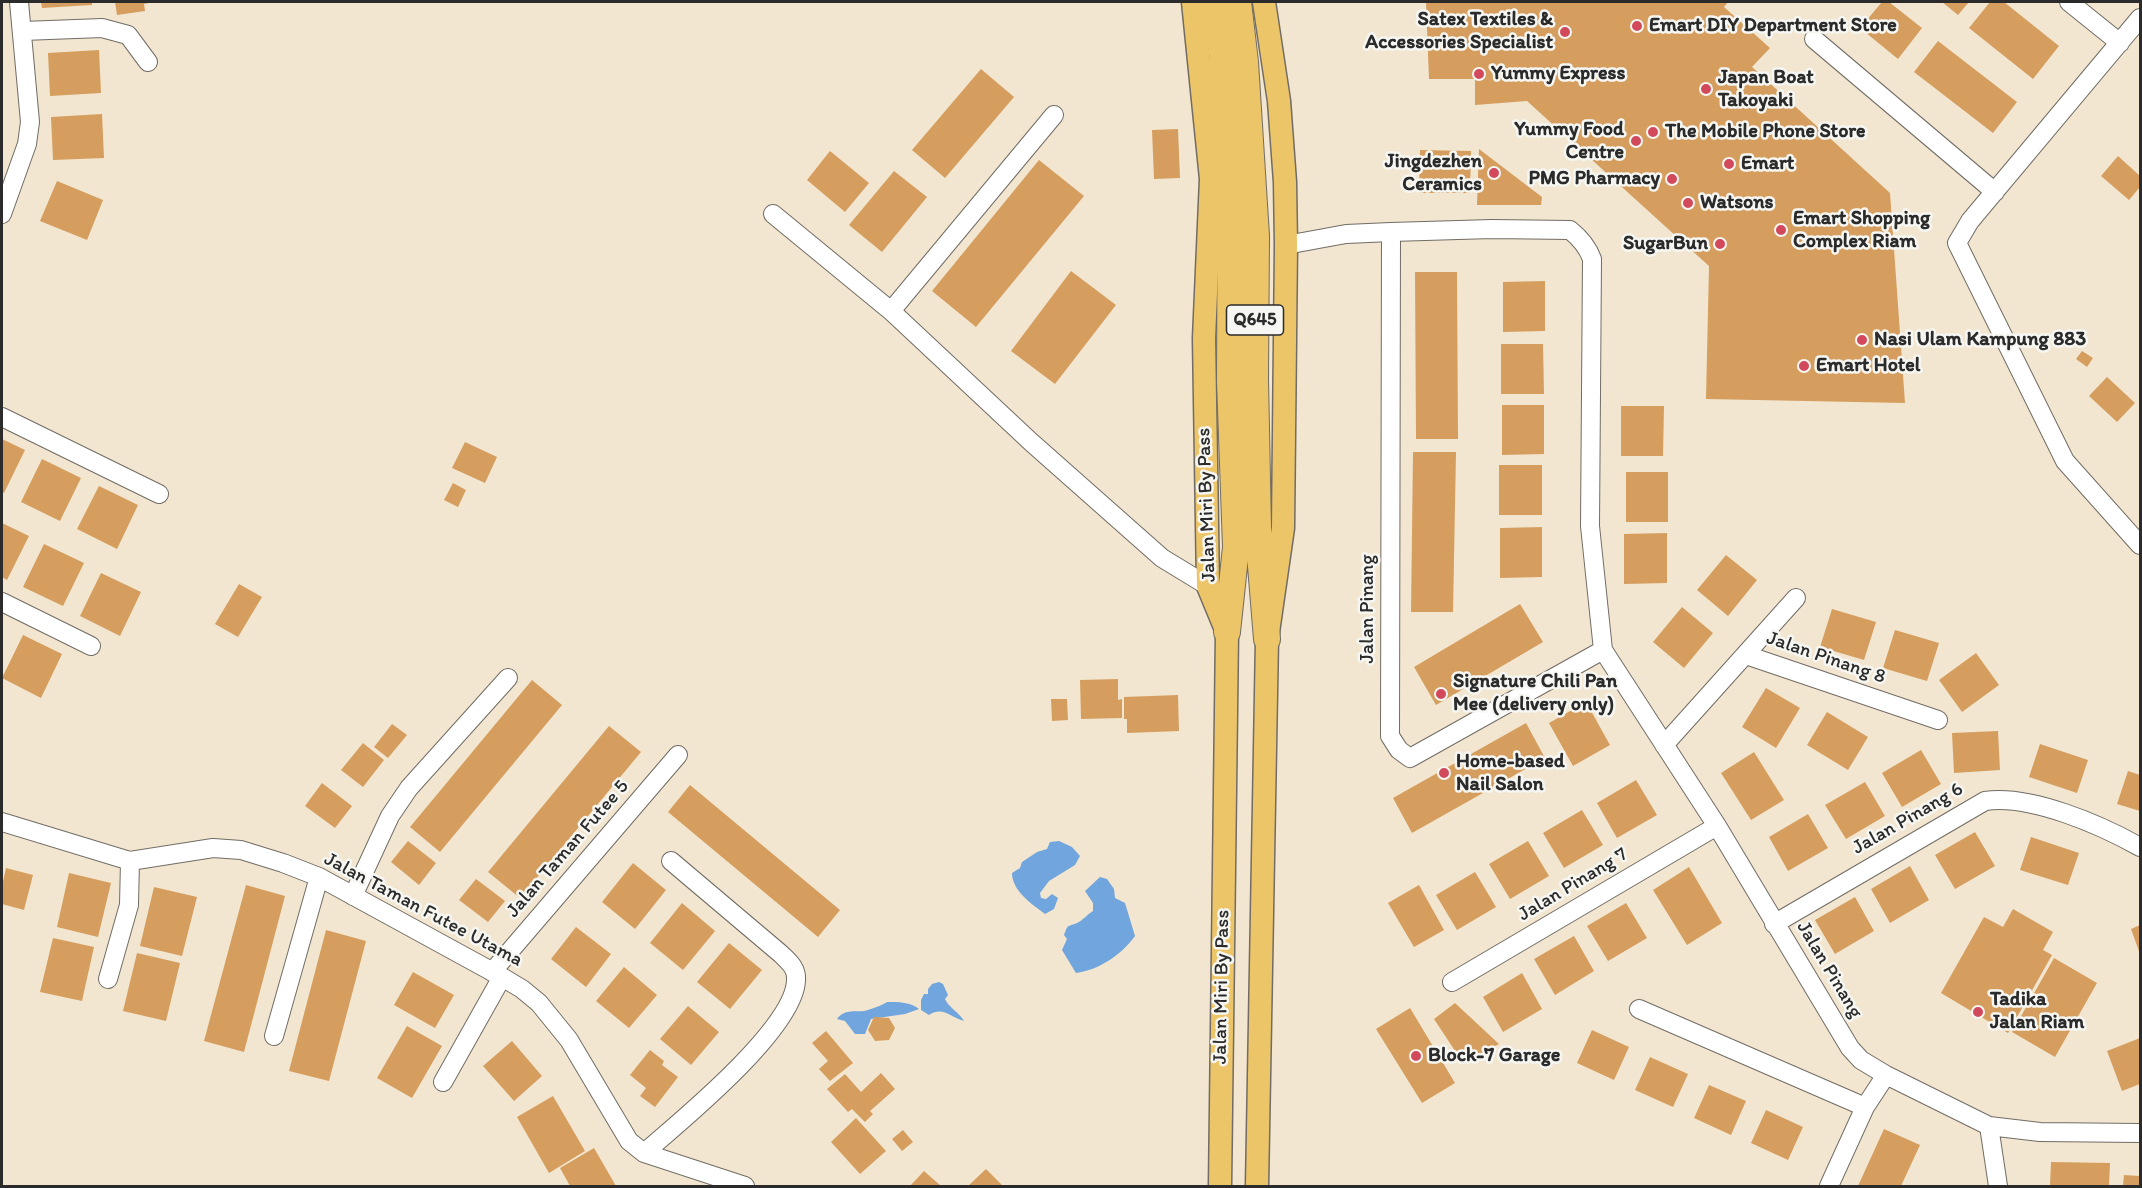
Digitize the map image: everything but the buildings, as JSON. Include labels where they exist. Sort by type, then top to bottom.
[{"type":"highway","name":"Q645","points":[[1215,2],[1222,52],[1231,168],[1230,381],[1236,547],[1227,632]]},
{"type":"highway","name":"Q645","points":[[1238,2],[1245,62],[1256,236],[1255,379],[1258,529],[1267,639]]},
{"type":"main road","name":"Jalan Miri By Pass","points":[[1193,2],[1211,179],[1204,338],[1208,586],[1227,632],[1220,1186]]},
{"type":"main road","name":"Jalan Miri By Pass","points":[[1257,1186],[1267,639],[1283,528],[1286,245],[1285,182],[1279,101],[1264,2]]},
{"type":"street","points":[[2,214],[27,144],[30,122],[19,2]]},
{"type":"street","points":[[2069,2],[2120,43]]},
{"type":"street","points":[[2140,18],[1970,221],[1958,243],[2065,461],[2140,546]]},
{"type":"street","points":[[23,32],[102,28],[128,35],[148,62]]},
{"type":"street","points":[[1814,39],[1995,192]]},
{"type":"street","points":[[891,311],[1054,116]]},
{"type":"street","points":[[773,214],[891,311],[1030,442],[1162,558],[1208,586]]},
{"type":"street","name":"Jalan Pinang","points":[[1286,245],[1346,234],[1492,229],[1570,230],[1589,251],[1592,259],[1590,526],[1603,650],[1717,826],[1850,1048],[1861,1060],[1886,1076],[1989,1126],[2040,1132],[2140,1133]]},
{"type":"street","name":"Jalan Pinang","points":[[1391,232],[1390,736],[1399,750],[1410,758],[1603,650]]},
{"type":"street","points":[[2,417],[159,495]]},
{"type":"street","points":[[1746,655],[1796,598]]},
{"type":"street","points":[[2,602],[90,646]]},
{"type":"street","name":"Jalan Pinang 8","points":[[1664,745],[1746,655],[1938,720]]},
{"type":"street","points":[[353,896],[390,816],[410,788],[508,678]]},
{"type":"street","name":"Jalan Taman Futee 5","points":[[443,1082],[497,975],[678,755]]},
{"type":"street","name":"Jalan Pinang 6","points":[[1774,924],[1985,801],[2002,798],[2024,802],[2101,827],[2140,847]]},
{"type":"street","name":"Jalan Taman Futee Utama","points":[[2,822],[130,861],[213,848],[231,849],[283,863],[319,877],[522,989],[539,1003],[569,1040],[629,1141],[644,1153],[745,1186]]},
{"type":"street","name":"Jalan Pinang 7","points":[[1452,982],[1717,826]]},
{"type":"street","points":[[108,980],[129,905],[130,861]]},
{"type":"street","points":[[644,1153],[716,1091],[780,1021],[794,994],[796,979],[794,967],[781,954],[670,861]]},
{"type":"street","points":[[274,1036],[319,877]]},
{"type":"street","points":[[1638,1009],[1865,1107]]},
{"type":"street","points":[[1829,1186],[1865,1107],[1886,1076]]},
{"type":"street","points":[[1989,1126],[1998,1186]]},
{"type":"water","points":[[1059,841],[1072,847],[1080,856],[1075,865],[1049,881],[1040,893],[1041,898],[1046,899],[1052,894],[1058,898],[1054,909],[1045,914],[1019,891],[1015,886],[1012,873],[1020,868],[1022,862],[1037,852],[1047,849],[1050,842]]},
{"type":"water","points":[[1100,877],[1107,879],[1114,889],[1115,898],[1125,903],[1135,936],[1109,960],[1093,969],[1076,973],[1062,950],[1067,939],[1064,935],[1068,926],[1079,922],[1093,911],[1093,903],[1085,891]]},
{"type":"water","points":[[939,982],[943,984],[948,995],[946,1002],[964,1021],[943,1012],[929,1015],[921,1010],[921,1000],[924,994],[928,994],[928,989],[932,984]]},
{"type":"water","points":[[887,1002],[900,1002],[919,1009],[905,1014],[871,1019],[865,1034],[855,1034],[845,1021],[837,1019],[846,1012],[866,1010]]},
{"type":"place","name":"Emart DIY Department Store","points":[[1637,26]]},
{"type":"place","name":"Satex Textiles & Accessories Specialist","points":[[1565,32]]},
{"type":"place","name":"Yummy Express","points":[[1479,74]]},
{"type":"place","name":"Japan Boat Takoyaki","points":[[1706,89]]},
{"type":"place","name":"The Mobile Phone Store","points":[[1653,132]]},
{"type":"place","name":"Yummy Food Centre","points":[[1636,141]]},
{"type":"place","name":"Emart","points":[[1729,164]]},
{"type":"place","name":"Jingdezhen Ceramics","points":[[1494,173]]},
{"type":"place","name":"PMG Pharmacy","points":[[1672,179]]},
{"type":"place","name":"Watsons","points":[[1688,203]]},
{"type":"place","name":"Emart Shopping Complex Riam","points":[[1781,230]]},
{"type":"place","name":"SugarBun","points":[[1720,244]]},
{"type":"place","name":"Nasi Ulam Kampung 883","points":[[1862,340]]},
{"type":"place","name":"Emart Hotel","points":[[1804,366]]},
{"type":"place","name":"Signature Chili Pan Mee (delivery only)","points":[[1441,694]]},
{"type":"place","name":"Home-based Nail Salon","points":[[1444,773]]},
{"type":"place","name":"Tadika Jalan Riam","points":[[1978,1012]]},
{"type":"place","name":"Block-7 Garage","points":[[1416,1056]]}]
